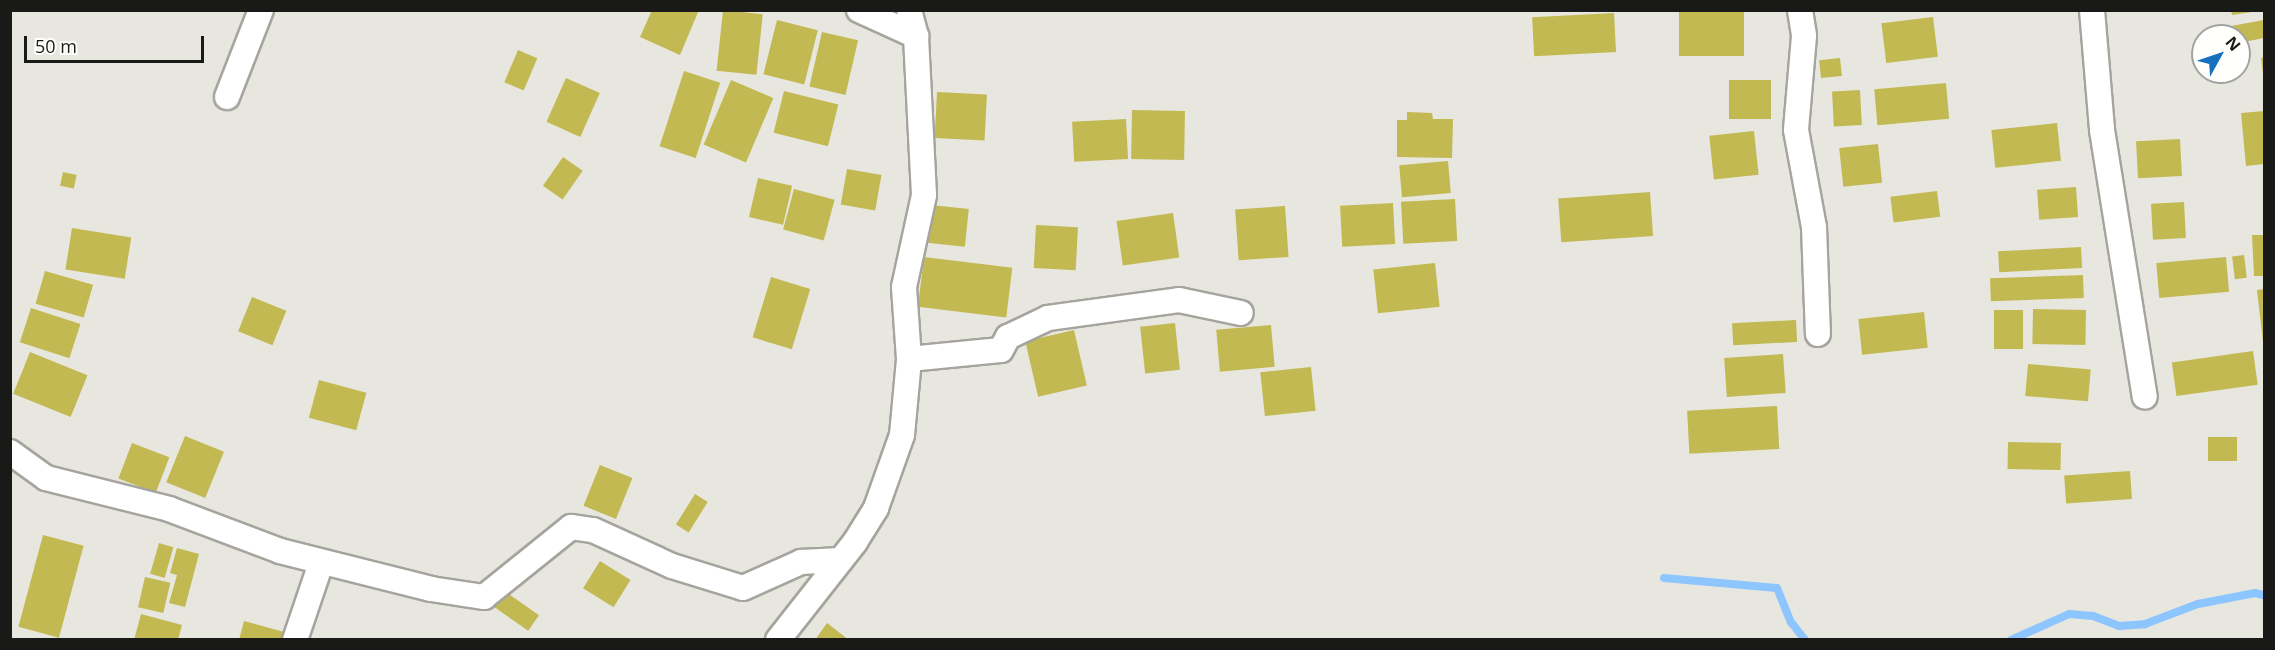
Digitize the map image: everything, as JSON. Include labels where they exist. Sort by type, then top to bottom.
[{"type":"street","points":[[227,97],[261,10]]},
{"type":"street","points":[[859,10],[916,36]]},
{"type":"street","points":[[778,639],[841,560],[876,508],[903,435],[909,359],[904,287],[924,195],[916,36],[909,10]]},
{"type":"street","points":[[1800,10],[1804,36],[1796,130],[1814,227],[1818,334]]},
{"type":"street","points":[[2092,10],[2102,130],[2145,397]]},
{"type":"street","points":[[909,359],[1000,350],[1008,338],[1058,317],[1179,300],[1241,313]]},
{"type":"street","points":[[10,452],[46,478],[169,509],[321,563],[484,597],[571,527],[593,530],[672,566],[743,588],[801,562],[841,560]]},
{"type":"street","points":[[295,639],[321,563]]},
{"type":"building","points":[[652,10],[699,10],[680,55],[640,37]]},
{"type":"building","points":[[723,10],[763,14],[756,75],[717,71]]},
{"type":"building","points":[[1679,10],[1744,10],[1744,56],[1679,56]]},
{"type":"building","points":[[2231,10],[2252,10],[2252,12],[2232,15]]},
{"type":"building","points":[[1614,13],[1616,52],[1534,56],[1532,17]]},
{"type":"building","points":[[1933,17],[1938,57],[1886,63],[1881,23]]},
{"type":"building","points":[[777,20],[818,30],[804,84],[763,74]]},
{"type":"building","points":[[2264,20],[2264,38],[2251,41],[2251,24],[2242,24]]},
{"type":"building","points":[[822,32],[858,40],[845,95],[809,87]]},
{"type":"building","points":[[518,50],[537,58],[524,90],[504,82]]},
{"type":"building","points":[[2264,57],[2264,73],[2263,73],[2261,58]]},
{"type":"building","points":[[1840,58],[1842,76],[1821,78],[1819,60]]},
{"type":"building","points":[[684,71],[720,83],[696,158],[660,146]]},
{"type":"building","points":[[566,78],[600,93],[580,137],[546,122]]},
{"type":"building","points":[[731,80],[773,98],[746,162],[704,144]]},
{"type":"building","points":[[1729,80],[1771,80],[1771,119],[1729,119]]},
{"type":"building","points":[[1946,83],[1949,119],[1877,125],[1874,89]]},
{"type":"building","points":[[1860,90],[1862,125],[1834,126],[1832,91]]},
{"type":"building","points":[[784,91],[838,105],[828,146],[774,133]]},
{"type":"building","points":[[937,92],[987,95],[985,141],[935,138]]},
{"type":"building","points":[[1132,110],[1185,111],[1184,160],[1131,159]]},
{"type":"building","points":[[2264,111],[2264,164],[2246,166],[2241,113]]},
{"type":"building","points":[[1407,112],[1432,113],[1433,119],[1453,119],[1452,158],[1397,157],[1397,120],[1407,120]]},
{"type":"building","points":[[1126,119],[1128,159],[1074,162],[1072,122]]},
{"type":"building","points":[[2057,123],[2061,161],[1995,168],[1991,130]]},
{"type":"building","points":[[1754,131],[1759,175],[1714,179],[1709,136]]},
{"type":"building","points":[[2180,139],[2182,176],[2138,178],[2136,141]]},
{"type":"building","points":[[1878,144],[1882,183],[1843,187],[1839,148]]},
{"type":"building","points":[[563,157],[583,171],[563,199],[543,186]]},
{"type":"building","points":[[1448,161],[1451,193],[1402,197],[1399,165]]},
{"type":"building","points":[[847,169],[881,175],[875,211],[841,204]]},
{"type":"building","points":[[63,172],[77,175],[74,189],[60,186]]},
{"type":"building","points":[[758,178],[792,186],[783,225],[749,217]]},
{"type":"building","points":[[2076,187],[2078,217],[2039,220],[2037,190]]},
{"type":"building","points":[[794,189],[835,200],[824,240],[783,230]]},
{"type":"building","points":[[1937,191],[1940,217],[1894,223],[1890,197]]},
{"type":"building","points":[[1650,192],[1653,236],[1561,242],[1558,198]]},
{"type":"building","points":[[1455,199],[1457,241],[1403,244],[1401,202]]},
{"type":"building","points":[[2184,202],[2186,238],[2153,240],[2151,204]]},
{"type":"building","points":[[1393,203],[1395,244],[1342,247],[1340,206]]},
{"type":"building","points":[[931,205],[969,209],[965,247],[927,243]]},
{"type":"building","points":[[1285,206],[1289,257],[1239,260],[1235,209]]},
{"type":"building","points":[[1173,213],[1179,258],[1123,265],[1117,221]]},
{"type":"building","points":[[1036,225],[1078,227],[1076,270],[1034,268]]},
{"type":"building","points":[[72,228],[131,237],[125,279],[65,269]]},
{"type":"building","points":[[2252,235],[2264,235],[2264,276],[2254,276]]},
{"type":"building","points":[[2081,247],[2082,268],[1999,272],[1998,251]]},
{"type":"building","points":[[2244,255],[2247,278],[2235,279],[2232,256]]},
{"type":"building","points":[[924,257],[1012,268],[1006,317],[918,307]]},
{"type":"building","points":[[2226,257],[2229,292],[2159,298],[2156,263]]},
{"type":"building","points":[[1435,263],[1440,307],[1378,313],[1373,269]]},
{"type":"building","points":[[45,271],[93,285],[84,317],[36,304]]},
{"type":"building","points":[[2083,275],[2084,298],[1991,301],[1990,278]]},
{"type":"building","points":[[771,277],[810,289],[792,349],[753,337]]},
{"type":"building","points":[[2264,289],[2264,342],[2263,342],[2257,290]]},
{"type":"building","points":[[252,297],[286,311],[272,345],[238,331]]},
{"type":"building","points":[[31,308],[80,324],[69,358],[20,342]]},
{"type":"building","points":[[2033,309],[2086,310],[2085,345],[2032,344]]},
{"type":"building","points":[[1994,310],[2023,310],[2023,349],[1994,349]]},
{"type":"building","points":[[1924,312],[1928,348],[1862,355],[1858,319]]},
{"type":"building","points":[[1796,320],[1797,342],[1733,345],[1732,323]]},
{"type":"building","points":[[1175,323],[1180,370],[1145,373],[1140,327]]},
{"type":"building","points":[[1271,325],[1275,367],[1220,372],[1216,330]]},
{"type":"building","points":[[1074,330],[1087,386],[1038,397],[1025,341]]},
{"type":"building","points":[[2253,351],[2258,385],[2177,396],[2172,362]]},
{"type":"building","points":[[30,352],[87,375],[71,417],[13,394]]},
{"type":"building","points":[[1783,354],[1786,393],[1727,397],[1724,358]]},
{"type":"building","points":[[2028,364],[2091,369],[2088,401],[2025,396]]},
{"type":"building","points":[[1311,367],[1316,411],[1265,416],[1260,372]]},
{"type":"building","points":[[319,380],[366,393],[356,430],[309,418]]},
{"type":"building","points":[[1777,406],[1779,449],[1689,454],[1687,411]]},
{"type":"building","points":[[185,436],[224,452],[205,498],[166,482]]},
{"type":"building","points":[[2208,437],[2237,437],[2237,461],[2208,461]]},
{"type":"building","points":[[2008,442],[2061,443],[2061,470],[2008,469]]},
{"type":"building","points":[[132,443],[169,457],[156,493],[118,478]]},
{"type":"building","points":[[600,465],[632,478],[616,519],[584,506]]},
{"type":"building","points":[[2130,471],[2132,499],[2066,504],[2064,476]]},
{"type":"building","points":[[695,494],[708,502],[689,532],[676,525]]},
{"type":"building","points":[[43,535],[84,546],[59,638],[18,627]]},
{"type":"building","points":[[159,543],[173,547],[165,578],[150,574]]},
{"type":"building","points":[[177,548],[199,554],[185,607],[169,603],[177,575],[170,573]]},
{"type":"building","points":[[600,561],[631,580],[614,607],[583,588]]},
{"type":"building","points":[[145,577],[170,583],[163,613],[138,607]]},
{"type":"building","points":[[503,590],[539,615],[528,631],[492,606]]},
{"type":"building","points":[[141,614],[182,625],[178,640],[134,640]]},
{"type":"building","points":[[244,621],[284,632],[282,640],[239,640]]},
{"type":"building","points":[[827,623],[849,640],[815,640]]},
{"type":"waterway","points":[[1664,578],[1777,588],[1791,622],[1805,640]]},
{"type":"waterway","points":[[2011,640],[2069,614],[2093,616],[2119,626],[2145,624],[2198,604],[2255,593],[2264,595]]}]
